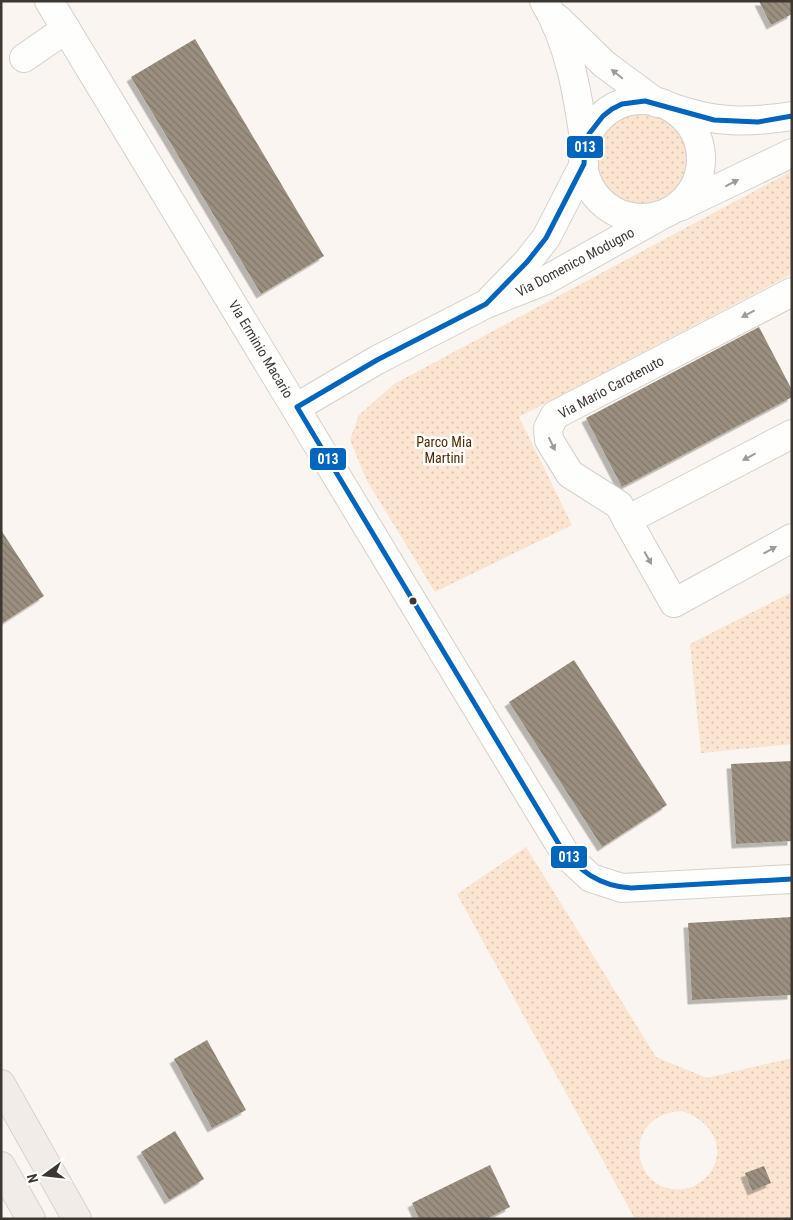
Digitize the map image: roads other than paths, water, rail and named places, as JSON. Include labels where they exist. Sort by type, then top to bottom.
[{"type":"main road","points":[[1,1084],[77,1219]]},
{"type":"main road","points":[[1,1166],[32,1219]]},
{"type":"street","name":"Via Erminio Macario","points":[[49,1],[297,407],[556,838],[574,864],[591,878],[622,888],[792,879]]},
{"type":"street","points":[[547,6],[604,64],[662,104],[678,112],[694,132],[701,157],[700,170],[690,194],[667,213],[650,218],[626,216],[605,206],[590,187],[575,83],[561,38],[547,6]]},
{"type":"street","points":[[24,58],[66,29]]},
{"type":"street","points":[[584,155],[595,124],[612,109],[634,101],[662,104],[714,120],[758,122],[792,116]]},
{"type":"street","name":"Via Domenico Modugno","points":[[297,407],[377,360],[486,304],[546,280],[667,213],[792,153]]},
{"type":"street","name":"Via Domenico Modugno","points":[[486,304],[527,262],[546,238],[584,155]]},
{"type":"street","name":"Via Mario Carotenuto","points":[[792,292],[555,415],[548,428],[549,440],[570,474],[619,505],[674,603],[792,538]]},
{"type":"street","points":[[627,520],[792,434]]},
{"type":"park label","name":"Parco Mia Martini","points":[[444,450]]}]
